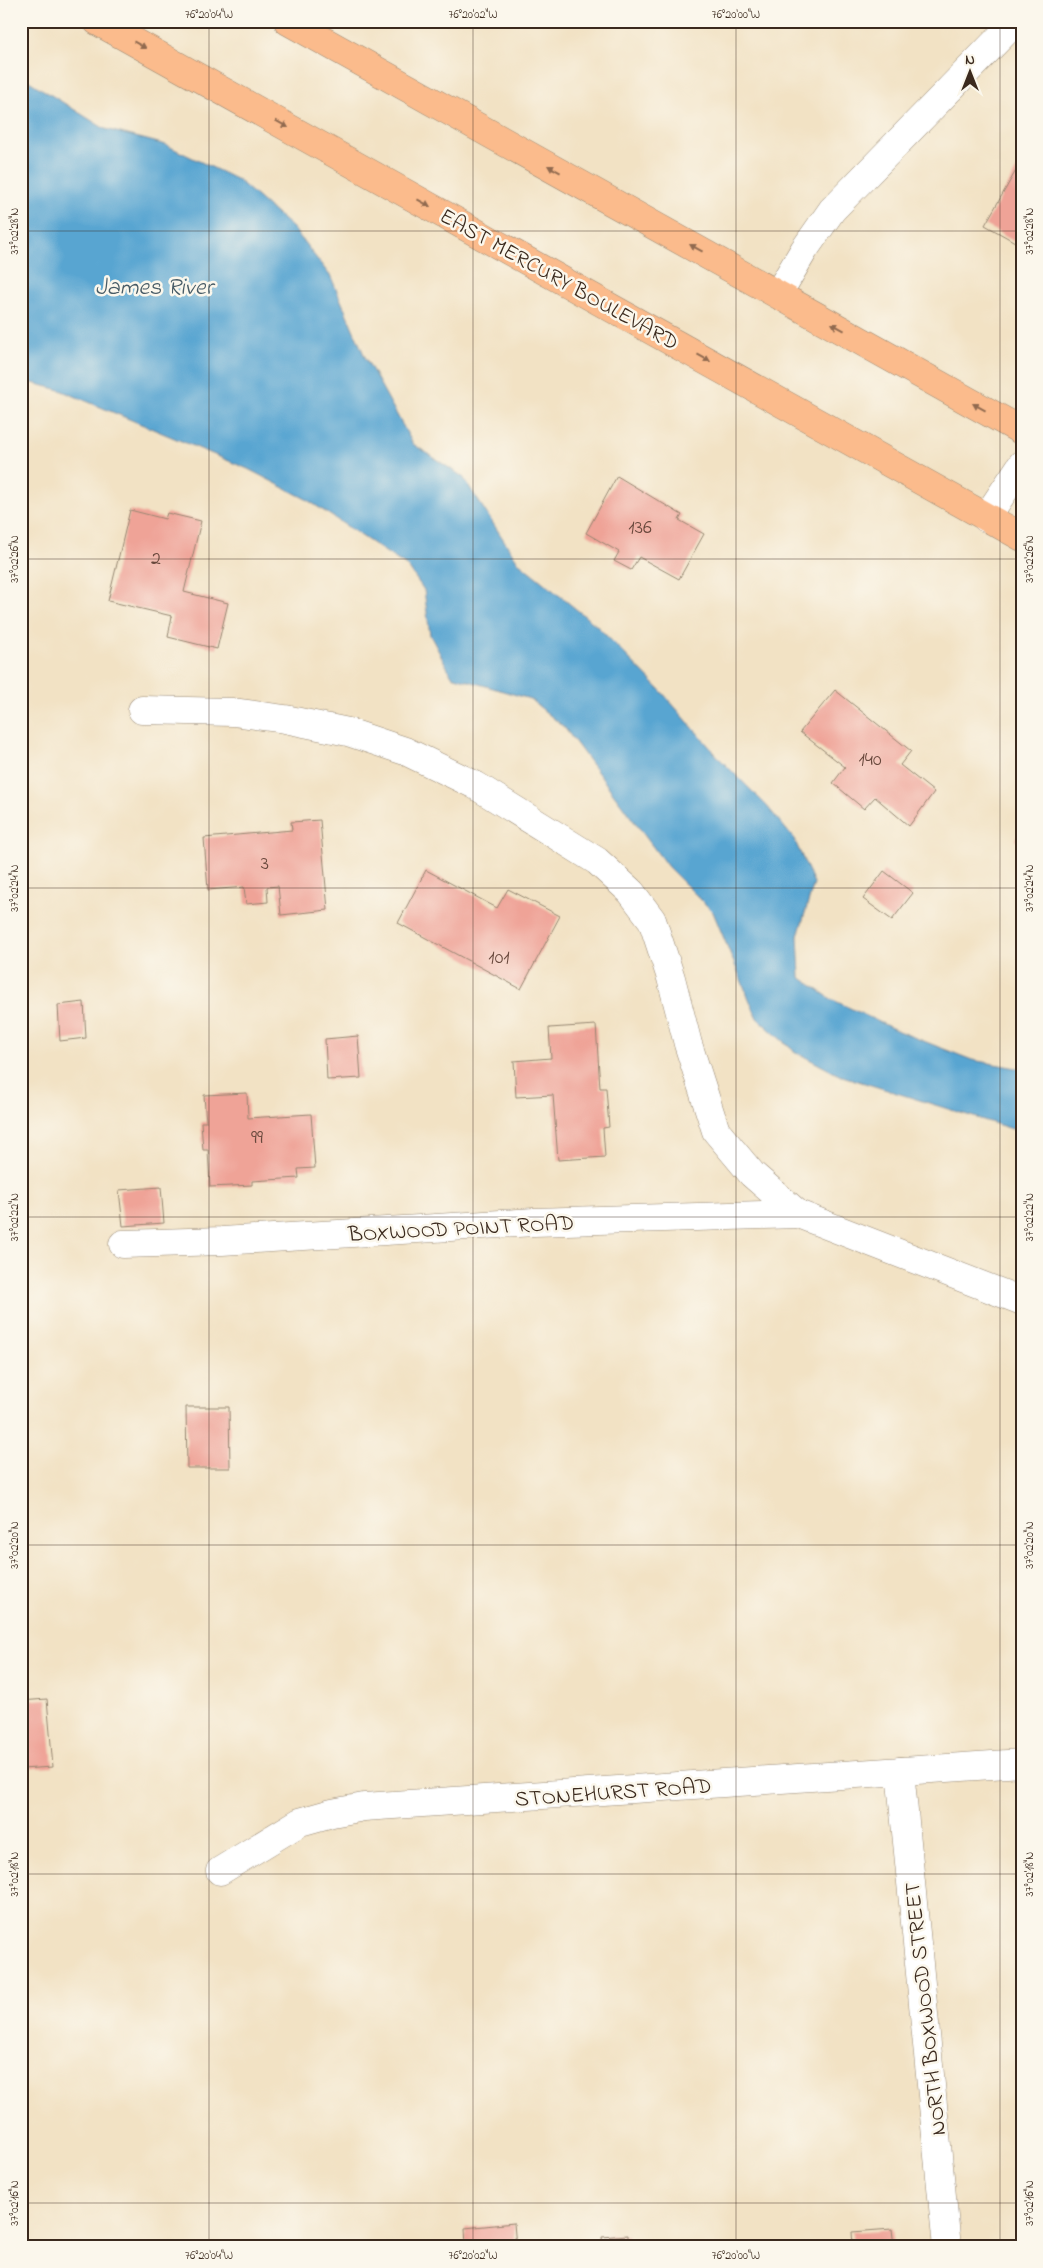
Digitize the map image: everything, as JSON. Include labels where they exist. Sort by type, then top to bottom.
[{"type":"main road","name":"EAST MERCURY BOULEVARD","points":[[97,21],[1022,537]]},
{"type":"main road","points":[[288,21],[1022,431]]},
{"type":"street","points":[[778,294],[804,250],[832,210],[1016,21]]},
{"type":"street","points":[[986,518],[1022,464]]},
{"type":"street","name":"BOXWOOD POINT ROAD","points":[[142,710],[233,712],[285,719],[348,732],[405,751],[476,785],[597,861],[631,892],[652,920],[671,978],[688,1044],[716,1131],[752,1174],[798,1214],[1022,1301]]},
{"type":"street","name":"BOXWOOD POINT ROAD","points":[[123,1244],[232,1241],[534,1222],[798,1214]]},
{"type":"street","name":"STONEHURST ROAD","points":[[220,1871],[300,1822],[364,1807],[1022,1763]]},
{"type":"street","name":"NORTH BOXWOOD STREET","points":[[900,1771],[947,2247]]},
{"type":"water","name":"James River","points":[[21,76],[105,129],[166,145],[238,180],[293,228],[331,277],[365,357],[413,444],[463,477],[518,562],[597,626],[661,691],[720,759],[766,805],[794,839],[814,883],[798,936],[800,977],[831,999],[898,1031],[972,1060],[1022,1069],[1022,1132],[839,1075],[794,1051],[757,1018],[713,912],[668,867],[564,727],[530,699],[452,676],[430,635],[424,590],[408,567],[306,499],[248,469],[60,390],[21,380]]},
{"type":"building","points":[[1022,160],[1022,246],[985,225]]},
{"type":"building","points":[[617,476],[682,515],[679,520],[704,534],[679,579],[639,557],[631,570],[614,561],[619,552],[586,533]]},
{"type":"building","points":[[130,510],[165,519],[167,513],[201,521],[184,592],[228,603],[217,649],[168,637],[172,616],[108,601]]},
{"type":"building","points":[[835,690],[911,751],[900,765],[934,792],[909,826],[875,797],[864,809],[833,783],[845,767],[800,732]]},
{"type":"building","points":[[320,820],[328,910],[281,915],[278,886],[267,887],[268,902],[246,904],[244,887],[208,890],[204,838],[292,830],[291,822]]},
{"type":"building","points":[[1022,827],[1022,844],[1015,840]]},
{"type":"building","points":[[426,870],[497,908],[508,889],[560,916],[521,989],[398,923]]},
{"type":"building","points":[[884,871],[913,893],[892,920],[863,899]]},
{"type":"building","points":[[84,1002],[86,1038],[60,1041],[58,1005]]},
{"type":"building","points":[[596,1025],[600,1088],[606,1088],[609,1127],[603,1128],[605,1157],[558,1160],[553,1095],[516,1097],[514,1061],[551,1058],[549,1028]]},
{"type":"building","points":[[358,1036],[361,1078],[327,1080],[325,1039]]},
{"type":"building","points":[[247,1093],[248,1118],[311,1114],[315,1168],[298,1169],[299,1178],[252,1181],[252,1185],[210,1187],[208,1150],[203,1150],[201,1122],[206,1122],[204,1095]]},
{"type":"building","points":[[161,1187],[164,1223],[123,1226],[119,1190]]},
{"type":"building","points":[[21,1343],[24,1343],[25,1442],[21,1442]]},
{"type":"building","points":[[186,1407],[229,1407],[230,1468],[187,1468]]},
{"type":"building","points":[[47,1699],[53,1767],[21,1769],[21,1701]]},
{"type":"building","points":[[514,2223],[516,2247],[466,2247],[465,2228]]},
{"type":"building","points":[[892,2229],[894,2247],[853,2247],[852,2232]]},
{"type":"building","points":[[628,2235],[628,2247],[603,2247],[602,2237]]}]
